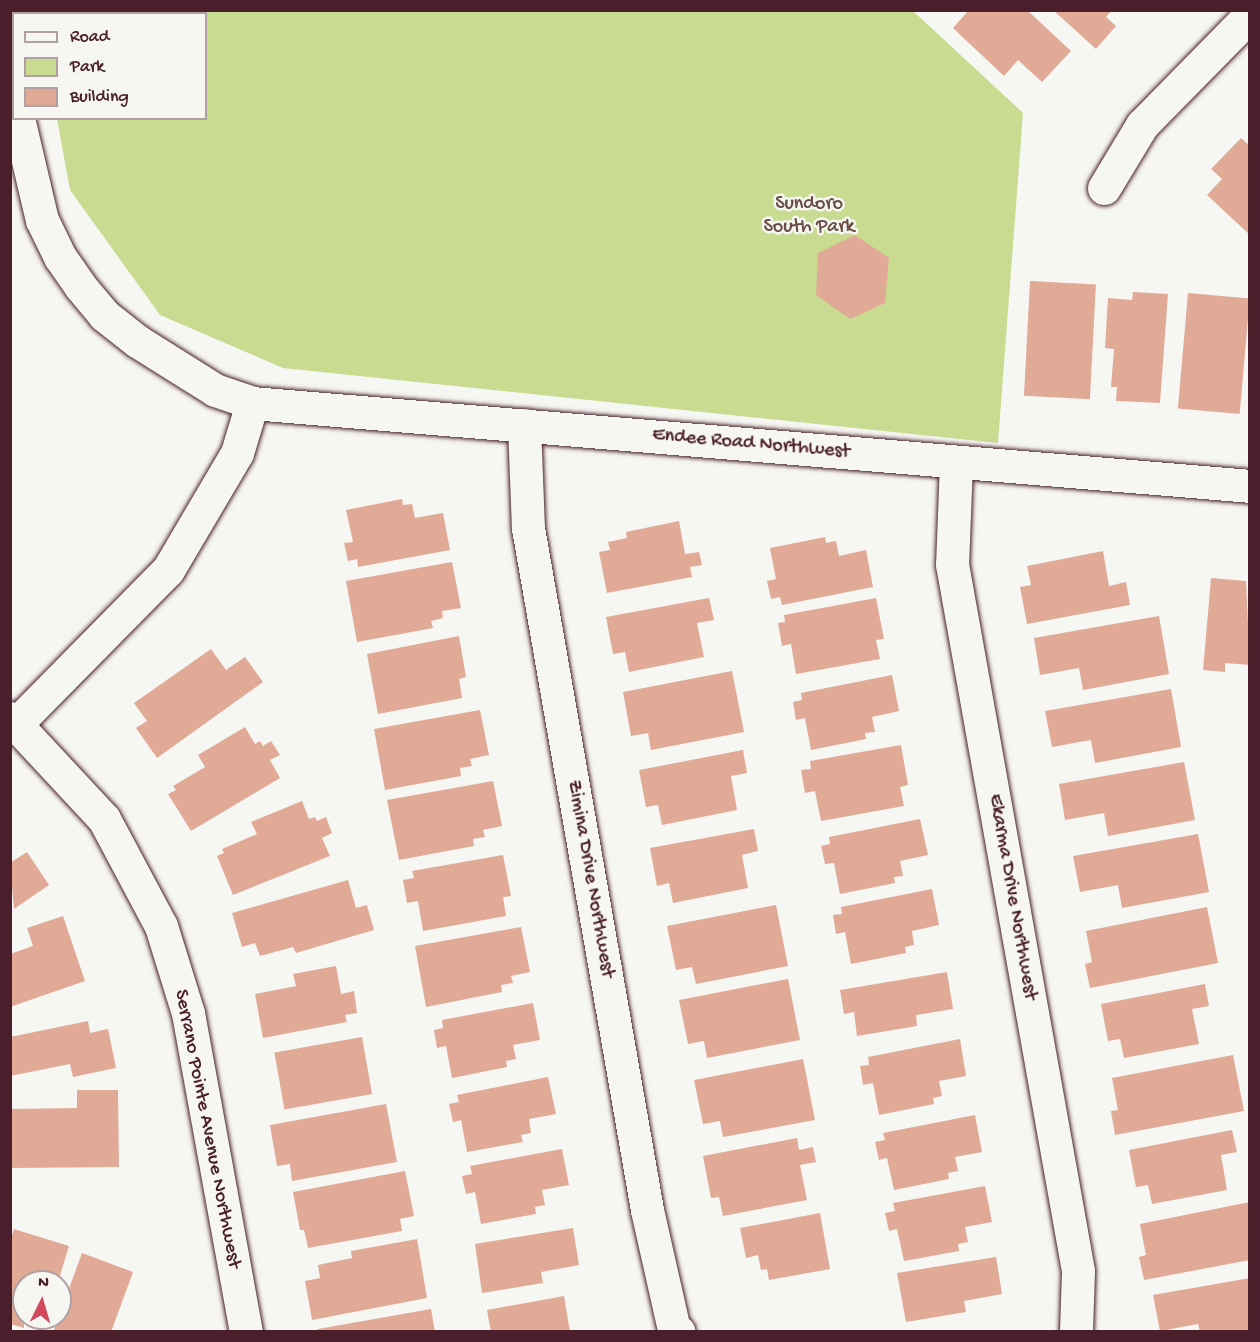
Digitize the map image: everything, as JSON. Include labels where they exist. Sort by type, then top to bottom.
[{"type":"street","points":[[1104,188],[1142,125],[1250,15]]},
{"type":"street","name":"Endee Road Northwest","points":[[18,120],[18,166],[60,257],[104,315],[178,369],[215,390],[252,403],[1250,486]]},
{"type":"street","points":[[14,721],[168,570],[237,453],[252,403]]},
{"type":"street","name":"Zimina Drive Northwest","points":[[524,425],[528,528],[647,1210],[676,1331]]},
{"type":"street","name":"Ekarma Drive Northwest","points":[[956,462],[952,564],[1078,1271],[1076,1332]]},
{"type":"street","name":"Serrano Pointe Avenue Northwest","points":[[14,721],[104,819],[160,926],[188,1013],[246,1332]]},
{"type":"green space","name":"Sundoro South Park","points":[[913,11],[1023,113],[998,443],[283,368],[160,315],[70,190],[57,120],[207,120],[207,12],[202,12]]},
{"type":"building","points":[[63,10],[127,10],[127,12],[63,12]]},
{"type":"building","points":[[969,10],[1027,10],[1071,51],[1042,82],[1018,60],[1004,76],[953,28]]},
{"type":"building","points":[[1053,10],[1112,10],[1106,17],[1116,26],[1096,49]]},
{"type":"building","points":[[1241,138],[1250,146],[1250,235],[1207,195],[1222,179],[1211,169]]},
{"type":"building","points":[[855,235],[889,258],[885,303],[850,319],[816,295],[818,253]]},
{"type":"building","points":[[1030,281],[1096,284],[1090,399],[1024,396]]},
{"type":"building","points":[[1133,292],[1168,294],[1160,403],[1116,401],[1117,387],[1111,387],[1114,349],[1105,348],[1108,298],[1132,300]]},
{"type":"building","points":[[1188,293],[1250,298],[1240,414],[1178,409]]},
{"type":"building","points":[[402,499],[403,505],[412,504],[415,518],[443,513],[450,550],[358,567],[357,559],[348,561],[344,543],[353,542],[346,510]]},
{"type":"building","points":[[679,521],[685,554],[699,552],[702,565],[690,567],[692,577],[607,593],[599,552],[610,550],[608,542],[627,538],[626,532]]},
{"type":"building","points":[[825,537],[826,543],[836,541],[839,556],[866,550],[873,587],[782,605],[780,597],[771,599],[767,581],[776,579],[770,548]]},
{"type":"building","points":[[1103,551],[1109,586],[1126,582],[1130,605],[1027,624],[1020,587],[1031,585],[1027,566]]},
{"type":"building","points":[[452,562],[461,608],[442,611],[443,618],[431,621],[433,628],[357,642],[346,581]]},
{"type":"building","points":[[1211,578],[1246,581],[1250,665],[1225,663],[1225,672],[1203,670]]},
{"type":"building","points":[[709,598],[714,620],[697,623],[704,657],[629,672],[625,652],[613,654],[606,617]]},
{"type":"building","points":[[876,598],[884,639],[876,640],[880,659],[796,674],[791,644],[782,646],[778,623],[785,622],[784,615]]},
{"type":"building","points":[[1159,616],[1169,674],[1083,690],[1079,668],[1040,675],[1034,638]]},
{"type":"building","points":[[459,636],[466,677],[459,679],[462,698],[378,714],[367,654]]},
{"type":"building","points":[[211,649],[226,670],[245,657],[263,682],[157,758],[136,728],[147,721],[134,703]]},
{"type":"building","points":[[732,671],[744,732],[651,750],[648,733],[631,736],[623,692]]},
{"type":"building","points":[[892,675],[899,711],[872,717],[875,732],[865,733],[866,739],[811,750],[805,718],[796,720],[793,702],[802,700],[801,693]]},
{"type":"building","points":[[1171,689],[1181,747],[1095,763],[1091,740],[1052,747],[1045,711]]},
{"type":"building","points":[[480,710],[489,755],[470,759],[472,766],[460,768],[461,776],[385,790],[374,729]]},
{"type":"building","points":[[245,727],[255,744],[260,741],[263,746],[271,741],[280,755],[270,760],[280,778],[191,831],[168,794],[176,790],[173,786],[205,767],[198,755]]},
{"type":"building","points":[[901,745],[908,785],[900,787],[904,806],[821,821],[815,791],[805,793],[801,770],[811,769],[810,761]]},
{"type":"building","points":[[743,750],[747,773],[731,776],[737,810],[662,825],[658,805],[646,807],[639,770]]},
{"type":"building","points":[[1184,762],[1195,820],[1108,836],[1104,813],[1065,820],[1059,784]]},
{"type":"building","points":[[493,781],[502,826],[483,830],[485,837],[473,839],[474,846],[399,860],[387,800]]},
{"type":"building","points":[[302,801],[309,819],[315,817],[317,821],[326,817],[332,833],[322,838],[330,856],[233,895],[217,856],[224,853],[222,849],[257,834],[251,822]]},
{"type":"building","points":[[920,819],[928,855],[900,861],[903,876],[894,877],[895,883],[840,894],[834,863],[825,864],[821,846],[830,844],[829,837]]},
{"type":"building","points":[[754,829],[758,851],[742,855],[748,888],[673,903],[669,883],[657,886],[650,848]]},
{"type":"building","points":[[1198,834],[1209,892],[1122,908],[1118,885],[1080,892],[1073,856]]},
{"type":"building","points":[[27,852],[49,885],[14,909],[10,863]]},
{"type":"building","points":[[503,855],[511,896],[503,897],[506,916],[423,931],[418,901],[407,903],[403,880],[414,878],[412,871]]},
{"type":"building","points":[[348,880],[356,908],[367,905],[374,930],[296,953],[293,947],[260,956],[255,943],[242,947],[232,913]]},
{"type":"building","points":[[932,889],[939,925],[912,931],[914,945],[905,947],[906,953],[851,964],[845,932],[836,934],[833,915],[842,914],[841,907]]},
{"type":"building","points":[[776,905],[788,966],[696,984],[692,967],[676,970],[667,926]]},
{"type":"building","points":[[1207,907],[1218,963],[1090,988],[1085,964],[1092,962],[1086,931]]},
{"type":"building","points":[[63,916],[85,981],[10,1007],[10,954],[33,946],[27,928]]},
{"type":"building","points":[[521,927],[530,972],[511,976],[513,983],[501,985],[502,992],[426,1007],[415,946]]},
{"type":"building","points":[[336,966],[341,994],[354,991],[357,1013],[345,1015],[347,1022],[263,1038],[255,994],[296,986],[293,974]]},
{"type":"building","points":[[947,972],[953,1009],[916,1015],[917,1026],[857,1036],[854,1012],[844,1014],[840,990]]},
{"type":"building","points":[[788,979],[800,1040],[707,1058],[704,1041],[688,1044],[679,1000]]},
{"type":"building","points":[[1205,984],[1209,1006],[1192,1009],[1199,1044],[1124,1058],[1120,1039],[1108,1041],[1101,1004]]},
{"type":"building","points":[[533,1003],[540,1040],[513,1045],[516,1059],[506,1061],[507,1067],[452,1078],[446,1046],[437,1048],[434,1030],[443,1028],[442,1020]]},
{"type":"building","points":[[88,1021],[90,1033],[108,1029],[116,1068],[73,1077],[70,1064],[10,1076],[10,1037]]},
{"type":"building","points":[[362,1037],[372,1094],[284,1110],[274,1052]]},
{"type":"building","points":[[960,1039],[966,1076],[939,1081],[942,1096],[933,1098],[934,1104],[879,1115],[873,1083],[863,1085],[860,1066],[869,1065],[868,1057]]},
{"type":"building","points":[[1233,1055],[1244,1111],[1115,1135],[1111,1111],[1118,1110],[1112,1078]]},
{"type":"building","points":[[803,1059],[815,1120],[723,1137],[720,1121],[703,1124],[694,1080]]},
{"type":"building","points":[[548,1077],[556,1114],[529,1119],[531,1133],[521,1135],[523,1142],[467,1152],[461,1120],[453,1122],[449,1104],[459,1102],[457,1095]]},
{"type":"building","points":[[77,1090],[118,1090],[119,1167],[10,1168],[10,1109],[77,1108]]},
{"type":"building","points":[[386,1104],[397,1162],[292,1181],[290,1164],[277,1166],[270,1125]]},
{"type":"building","points":[[975,1115],[982,1152],[955,1157],[958,1171],[948,1173],[949,1179],[894,1190],[887,1158],[879,1160],[875,1142],[885,1140],[883,1133]]},
{"type":"building","points":[[1232,1130],[1237,1152],[1221,1155],[1227,1190],[1152,1204],[1148,1185],[1136,1187],[1129,1150]]},
{"type":"building","points":[[797,1138],[799,1150],[813,1147],[816,1162],[800,1165],[807,1200],[723,1216],[719,1197],[711,1198],[703,1156]]},
{"type":"building","points":[[562,1149],[569,1185],[542,1190],[545,1205],[535,1207],[536,1214],[481,1224],[475,1192],[466,1194],[462,1176],[472,1174],[470,1166]]},
{"type":"building","points":[[405,1171],[414,1216],[400,1219],[402,1231],[308,1248],[304,1230],[300,1230],[293,1192]]},
{"type":"building","points":[[985,1186],[992,1222],[965,1227],[968,1242],[958,1244],[959,1251],[904,1261],[897,1229],[889,1231],[885,1213],[895,1211],[893,1203]]},
{"type":"building","points":[[1250,1202],[1250,1260],[1144,1280],[1139,1257],[1146,1255],[1140,1224]]},
{"type":"building","points":[[820,1213],[830,1269],[769,1280],[767,1269],[761,1270],[758,1255],[746,1258],[740,1228]]},
{"type":"building","points":[[573,1228],[579,1265],[541,1272],[543,1283],[482,1293],[475,1244]]},
{"type":"building","points":[[14,1229],[69,1246],[62,1270],[12,1270],[12,1325],[10,1324],[10,1242]]},
{"type":"building","points":[[417,1239],[427,1298],[312,1320],[305,1281],[320,1278],[318,1265],[352,1258],[351,1251]]},
{"type":"building","points":[[82,1253],[133,1272],[111,1332],[54,1330],[72,1330],[72,1280]]},
{"type":"building","points":[[996,1257],[1002,1294],[964,1301],[966,1312],[906,1322],[897,1273]]},
{"type":"building","points":[[1250,1278],[1250,1332],[1200,1332],[1198,1324],[1160,1331],[1153,1295]]},
{"type":"building","points":[[564,1296],[570,1332],[491,1332],[487,1310]]},
{"type":"building","points":[[431,1309],[435,1332],[318,1332],[318,1329]]}]
